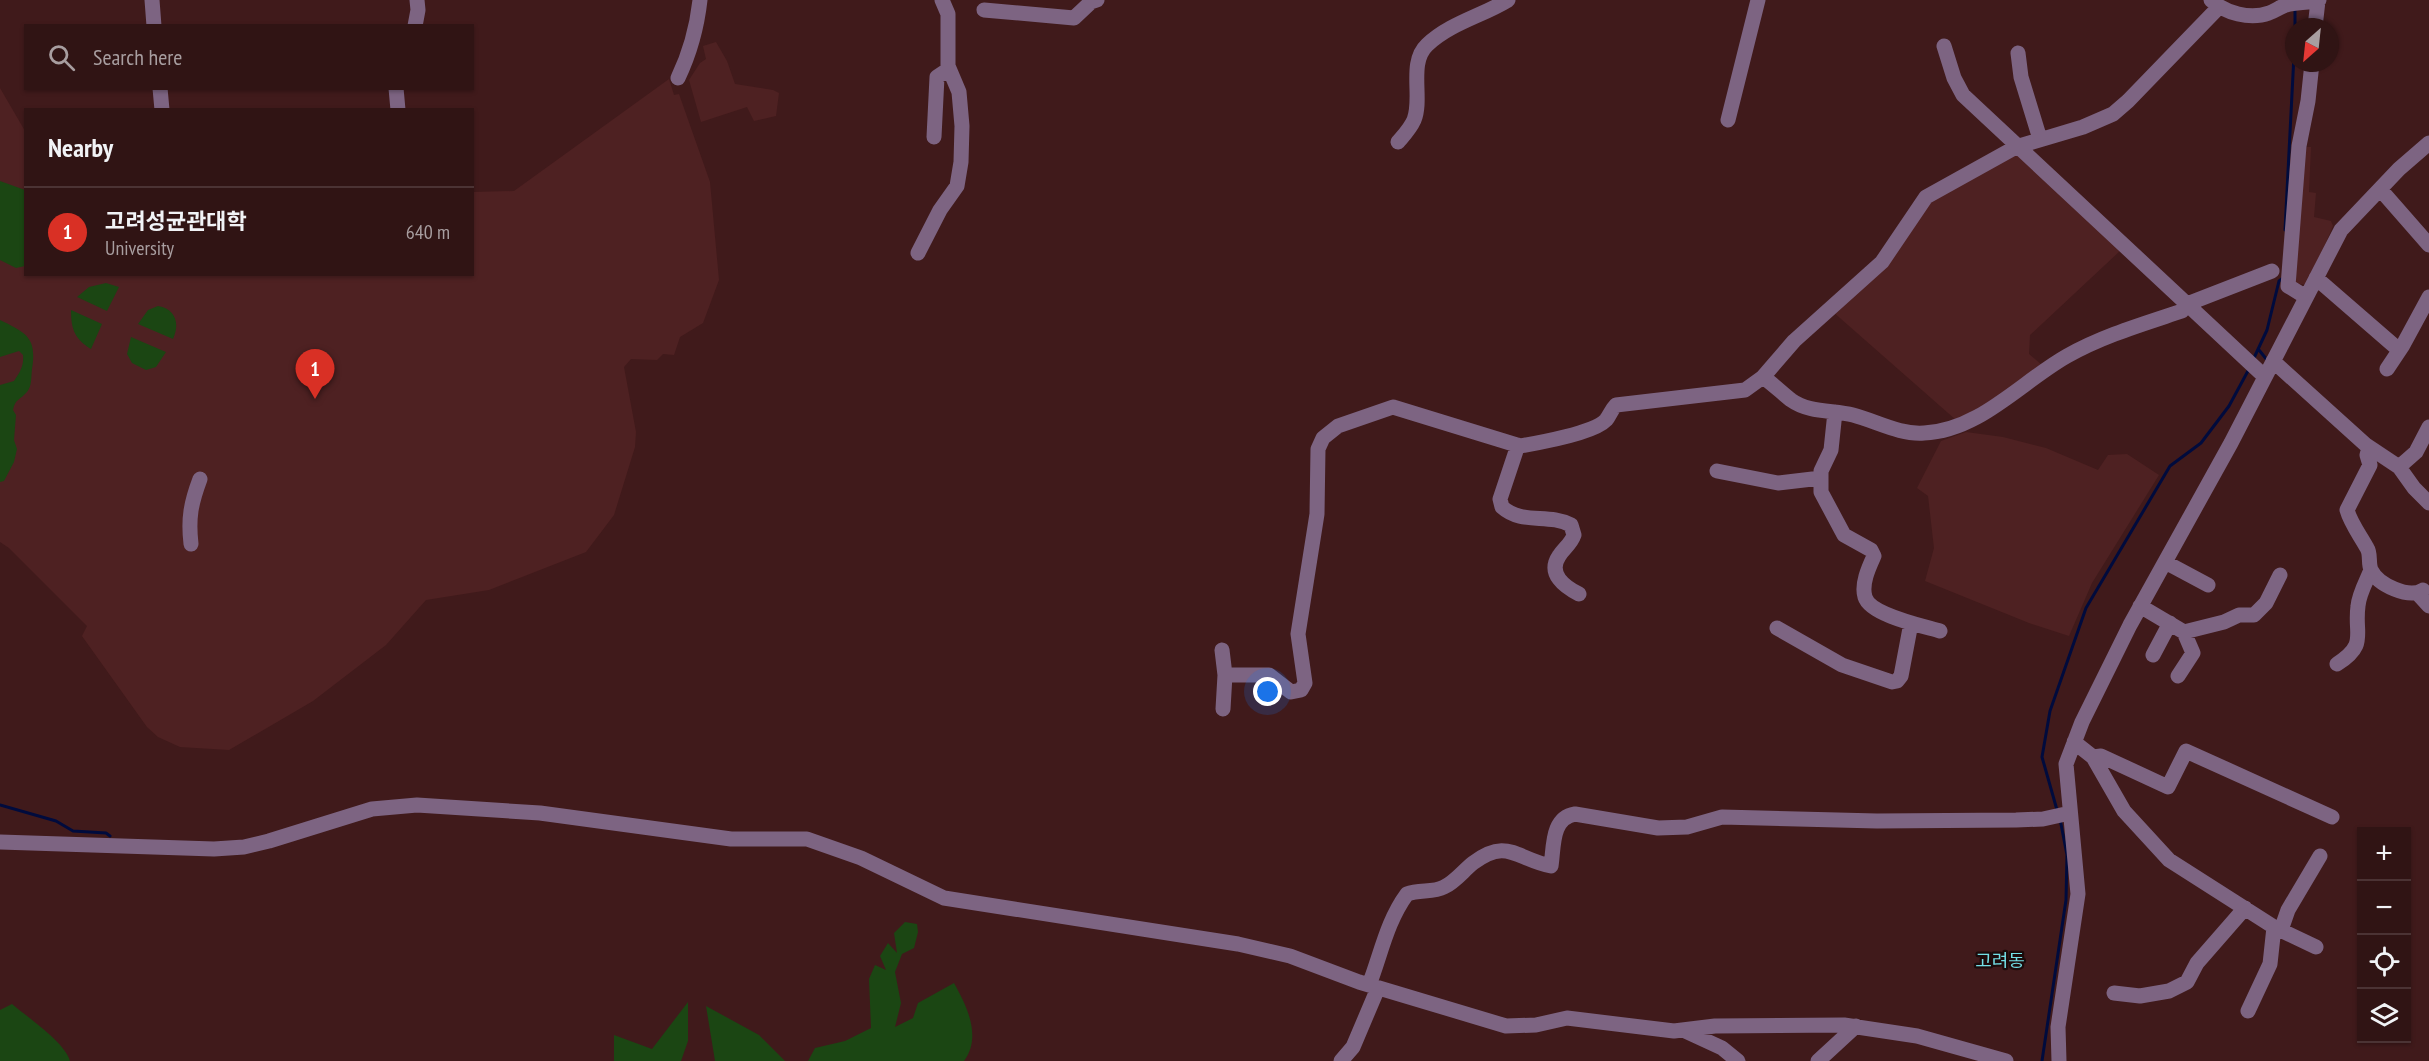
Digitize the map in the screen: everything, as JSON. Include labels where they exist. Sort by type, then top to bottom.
[{"type":"street","points":[[152,0],[154,24]]},
{"type":"street","points":[[415,24],[417,0]]},
{"type":"street","points":[[678,78],[686,63],[695,32],[700,0]]},
{"type":"street","points":[[918,253],[940,210],[957,186],[961,162],[962,126],[959,92],[950,69],[948,14],[942,0]]},
{"type":"street","points":[[984,10],[1074,18],[1091,2],[1097,0]]},
{"type":"street","points":[[1398,142],[1410,129],[1415,118],[1418,101],[1416,82],[1420,57],[1426,46],[1450,28],[1508,0]]},
{"type":"street","points":[[1728,120],[1758,0]]},
{"type":"street","points":[[1225,675],[1269,675],[1291,692],[1300,690],[1305,683],[1298,634],[1317,514],[1317,449],[1323,438],[1338,426],[1393,407],[1518,445],[1540,443],[1594,428],[1606,420],[1610,410],[1616,405],[1745,390],[1763,377],[1794,341],[1882,262],[1926,197],[2016,147],[2083,127],[2113,114],[2128,101],[2215,4],[2240,14],[2256,16],[2270,13],[2290,4],[2316,1],[2315,18]]},
{"type":"street","points":[[1944,46],[1954,78],[1963,95],[2016,147],[2187,304],[2368,451],[2399,467],[2414,488],[2429,503]]},
{"type":"street","points":[[2018,53],[2021,77],[2040,139]]},
{"type":"street","points":[[934,137],[938,76],[950,69]]},
{"type":"street","points":[[2306,297],[2288,286],[2299,146],[2311,72]]},
{"type":"street","points":[[160,90],[162,108]]},
{"type":"street","points":[[396,90],[398,108]]},
{"type":"street","points":[[2059,1061],[2058,1027],[2078,894],[2075,845],[2062,815],[2066,764],[2082,722],[2140,606],[2231,443],[2264,366],[2306,297],[2341,230],[2379,189],[2429,143]]},
{"type":"street","points":[[2379,189],[2426,238]]},
{"type":"street","points":[[1763,377],[1793,402],[1814,409],[1852,415],[1908,432],[1924,434],[1976,418],[2067,356],[2113,335],[2182,311],[2187,304],[2272,272]]},
{"type":"street","points":[[2316,278],[2399,350]]},
{"type":"street","points":[[2386,369],[2429,297]]},
{"type":"street","points":[[1835,412],[1831,450],[1821,471],[1821,492],[1844,535],[1871,550],[1874,556],[1864,584],[1864,595],[1867,602],[1879,612],[1940,632]]},
{"type":"street","points":[[2399,467],[2422,455],[2429,427]]},
{"type":"street","points":[[1518,445],[1500,499],[1502,507],[1522,518],[1549,519],[1571,525],[1574,535],[1557,560],[1557,577],[1563,586],[1579,594]]},
{"type":"street","points":[[2337,664],[2346,658],[2359,640],[2358,607],[2371,570],[2369,551],[2349,519],[2347,510],[2370,465],[2368,451]]},
{"type":"street","points":[[1717,471],[1778,483],[1821,478]]},
{"type":"street","points":[[191,544],[189,527],[191,503],[201,479]]},
{"type":"street","points":[[2165,562],[2208,585]]},
{"type":"street","points":[[2371,570],[2381,583],[2406,593],[2421,592],[2429,606]]},
{"type":"street","points":[[2184,632],[2224,622],[2239,615],[2254,615],[2266,603],[2280,575]]},
{"type":"street","points":[[2140,606],[2184,632],[2193,653],[2178,676]]},
{"type":"street","points":[[1778,628],[1842,665],[1892,682],[1897,681],[1901,676],[1911,623]]},
{"type":"street","points":[[2153,655],[2170,623]]},
{"type":"street","points":[[1222,650],[1225,675],[1223,709]]},
{"type":"street","points":[[2074,742],[2093,757],[2124,811],[2169,860],[2277,928],[2316,947]]},
{"type":"street","points":[[2093,757],[2101,756],[2168,787],[2186,751],[2332,817]]},
{"type":"street","points":[[0,842],[214,849],[244,847],[372,809],[417,805],[540,813],[731,839],[807,839],[861,858],[944,898],[1238,944],[1290,956],[1373,987],[1506,1026],[1536,1025],[1567,1018],[1674,1031],[1715,1026],[1856,1026],[1917,1036],[2006,1061]]},
{"type":"street","points":[[1341,1061],[1353,1047],[1373,987],[1382,942],[1407,894],[1414,891],[1441,889],[1473,863],[1497,849],[1512,852],[1533,863],[1551,866],[1558,825],[1567,815],[1575,814],[1658,828],[1687,827],[1722,817],[1880,821],[2016,820],[2062,815]]},
{"type":"street","points":[[2248,1011],[2270,964],[2277,928],[2320,856]]},
{"type":"street","points":[[2114,993],[2139,996],[2169,991],[2187,982],[2201,958],[2245,908]]},
{"type":"street","points":[[1818,1061],[1856,1026]]},
{"type":"street","points":[[1682,1030],[1722,1048],[1738,1061]]},
{"type":"shaded area","points":[[716,42],[727,61],[735,84],[779,93],[776,116],[754,121],[747,107],[701,122],[689,80],[700,63],[706,59],[703,46]]},
{"type":"shaded area","points":[[669,79],[674,95],[679,94],[710,182],[719,280],[703,323],[680,337],[674,355],[663,354],[657,360],[631,359],[624,367],[636,432],[635,447],[614,515],[586,552],[489,590],[426,600],[386,645],[313,701],[229,750],[180,747],[158,737],[147,727],[82,636],[87,626],[9,548],[0,542],[0,88],[24,129],[24,276],[474,276],[474,192],[514,191]]},
{"type":"shaded area","points":[[2302,147],[2311,147],[2309,192],[2316,193],[2314,217],[2331,221],[2333,226],[2308,285],[2292,283]]},
{"type":"shaded area","points":[[2016,153],[2121,250],[2030,335],[2029,354],[2042,365],[1976,413],[1956,420],[1832,311],[1930,200]]},
{"type":"shaded area","points":[[1966,432],[2003,437],[2046,448],[2098,470],[2108,455],[2127,454],[2159,475],[2092,583],[2069,636],[2029,623],[1925,581],[1934,548],[1928,496],[1917,488],[1941,441]]},
{"type":"green space","points":[[0,181],[24,190],[24,266],[16,268],[0,260]]},
{"type":"green space","points":[[106,283],[119,287],[107,311],[77,297],[89,287]]},
{"type":"green space","points":[[158,306],[169,310],[175,318],[176,328],[173,339],[138,324],[148,310]]},
{"type":"green space","points":[[71,310],[102,324],[91,349],[81,342],[75,333]]},
{"type":"green space","points":[[0,320],[28,338],[33,350],[33,359],[30,387],[16,402],[13,410],[16,415],[14,440],[17,449],[14,462],[4,481],[0,482],[0,385],[14,381],[21,369],[23,355],[19,351],[0,357]]},
{"type":"green space","points":[[131,337],[166,352],[156,367],[146,370],[132,363],[127,354]]},
{"type":"green space","points":[[905,922],[917,924],[918,932],[914,948],[902,954],[895,972],[901,1003],[895,1027],[913,1018],[918,1003],[954,983],[971,1022],[972,1042],[964,1061],[808,1061],[815,1048],[845,1041],[871,1028],[869,979],[875,965],[886,970],[880,956],[888,943],[897,953],[894,933]]},
{"type":"green space","points":[[688,1002],[688,1041],[681,1061],[614,1061],[614,1035],[652,1049]]},
{"type":"green space","points":[[12,1004],[53,1038],[70,1061],[0,1061],[0,1010]]},
{"type":"green space","points":[[706,1006],[759,1035],[785,1061],[715,1061]]},
{"type":"waterway","points":[[2295,8],[2295,18]]},
{"type":"waterway","points":[[2285,230],[2293,72]]},
{"type":"waterway","points":[[2253,360],[2267,330],[2279,281],[2283,278]]},
{"type":"waterway","points":[[2259,350],[2267,360]]},
{"type":"waterway","points":[[2057,810],[2042,757],[2050,711],[2086,608],[2170,466],[2201,443],[2229,406],[2249,369]]},
{"type":"waterway","points":[[0,805],[56,821],[73,831],[106,833],[110,836]]},
{"type":"waterway","points":[[2042,1061],[2066,900],[2067,855],[2060,819]]},
{"type":"place","name":"고려성균관대학","points":[[315,399]]},
{"type":"district","name":"고려동","points":[[2000,960]]}]
